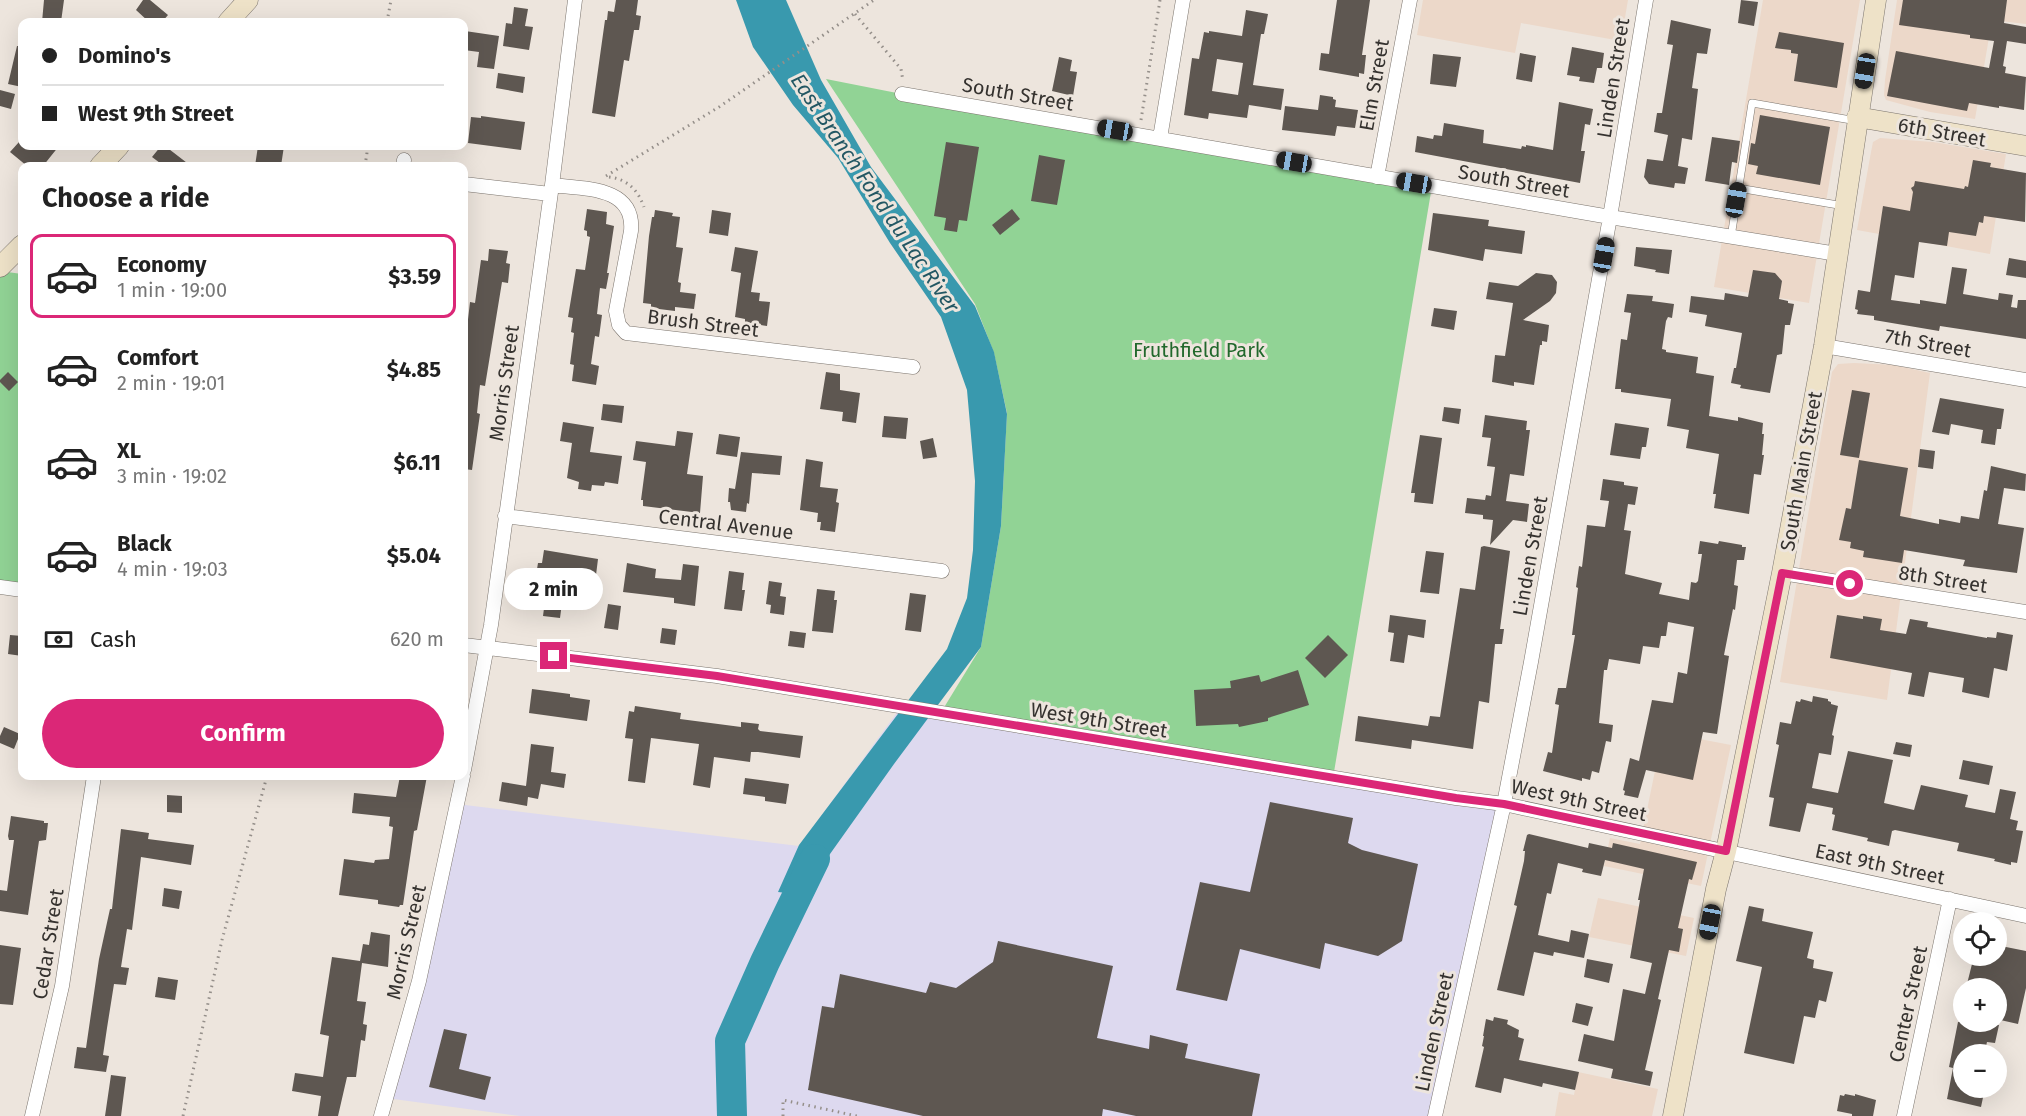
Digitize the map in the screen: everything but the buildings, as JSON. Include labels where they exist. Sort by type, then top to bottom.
[{"type":"main road","points":[[232,18],[248,0]]},
{"type":"main road","name":"South Main Street","points":[[1673,1116],[1716,889],[1726,851],[1782,573],[1824,346],[1876,0]]},
{"type":"main road","name":"6th Street","points":[[1857,119],[2026,146]]},
{"type":"main road","points":[[104,162],[114,150]]},
{"type":"main road","points":[[0,267],[18,249]]},
{"type":"street","name":"Morris Street","points":[[468,749],[487,648],[575,0]]},
{"type":"street","points":[[1160,138],[1183,0]]},
{"type":"street","name":"Elm Street","points":[[1377,177],[1410,0]]},
{"type":"street","name":"Linden Street","points":[[1435,1116],[1504,804],[1610,218],[1646,0]]},
{"type":"street","name":"South Street","points":[[902,94],[1610,218],[1837,254]]},
{"type":"street","name":"Brush Street","points":[[468,184],[607,193],[617,198],[628,210],[632,220],[616,311],[620,325],[626,333],[913,367]]},
{"type":"street","name":"7th Street","points":[[1824,346],[2026,380]]},
{"type":"street","name":"Central Avenue","points":[[505,516],[942,571]]},
{"type":"street","name":"8th Street","points":[[1782,573],[2026,612]]},
{"type":"street","points":[[0,587],[18,589]]},
{"type":"street","name":"West 9th Street","points":[[468,646],[717,676],[1504,804],[1726,851]]},
{"type":"street","name":"Cedar Street","points":[[32,1116],[62,986],[93,780]]},
{"type":"street","name":"Morris Street","points":[[381,1116],[419,981],[461,780]]},
{"type":"street","name":"East 9th Street","points":[[1726,851],[2026,916]]},
{"type":"street","name":"Center Street","points":[[1904,1116],[1950,899]]},
{"type":"lane","points":[[1731,237],[1752,103],[1857,119]]},
{"type":"lane","points":[[1738,188],[1844,206]]},
{"type":"path","points":[[388,18],[391,0]]},
{"type":"path","points":[[606,176],[719,106],[874,0]]},
{"type":"path","points":[[1138,134],[1160,0]]},
{"type":"path","points":[[854,14],[901,69],[904,82],[902,94]]},
{"type":"path","points":[[183,1116],[222,940],[266,780]]},
{"type":"path","points":[[783,1116],[783,1100],[857,1116]]},
{"type":"shaded area","points":[[1423,0],[1628,0],[1621,41],[1521,23],[1515,53],[1417,35]]},
{"type":"shaded area","points":[[1763,0],[1860,0],[1809,303],[1714,287]]},
{"type":"shaded area","points":[[1897,0],[2026,0],[2026,24],[1992,20],[1975,119],[1930,112],[1886,100],[1885,80]]},
{"type":"shaded area","points":[[1880,138],[1933,142],[2006,154],[1990,254],[1857,230],[1873,142]]},
{"type":"shaded area","points":[[1838,364],[1894,365],[1930,373],[1887,700],[1780,682],[1832,372]]},
{"type":"shaded area","points":[[901,707],[1504,804],[1435,1116],[520,1116],[386,1098],[457,804],[799,846]]},
{"type":"shaded area","points":[[1663,732],[1731,745],[1701,886],[1604,866],[1610,838],[1640,844]]},
{"type":"shaded area","points":[[1598,898],[1694,918],[1686,956],[1589,937]]},
{"type":"shaded area","points":[[1578,1072],[1658,1089],[1652,1116],[1555,1116],[1559,1092],[1574,1095]]},
{"type":"green space","name":"Fruthfield Park","points":[[826,79],[1432,186],[1333,778],[940,714],[981,647],[1001,526],[1007,413],[994,353],[975,304]]},
{"type":"green space","points":[[0,271],[18,273],[18,589],[0,587]]},
{"type":"water","points":[[736,0],[786,0],[821,80],[871,167],[975,306],[994,352],[1007,414],[1001,526],[981,647],[830,854],[813,896],[778,892],[799,845],[947,649],[967,598],[973,550],[975,481],[967,390],[941,317],[890,243],[838,158],[793,105],[753,47]]},
{"type":"waterway","name":"East Branch Fond du Lac River","points":[[732,1116],[730,1041],[815,859]]},
{"type":"route","points":[[554,656],[717,676],[988,722],[1504,804],[1726,851],[1782,573],[1850,584]]}]
